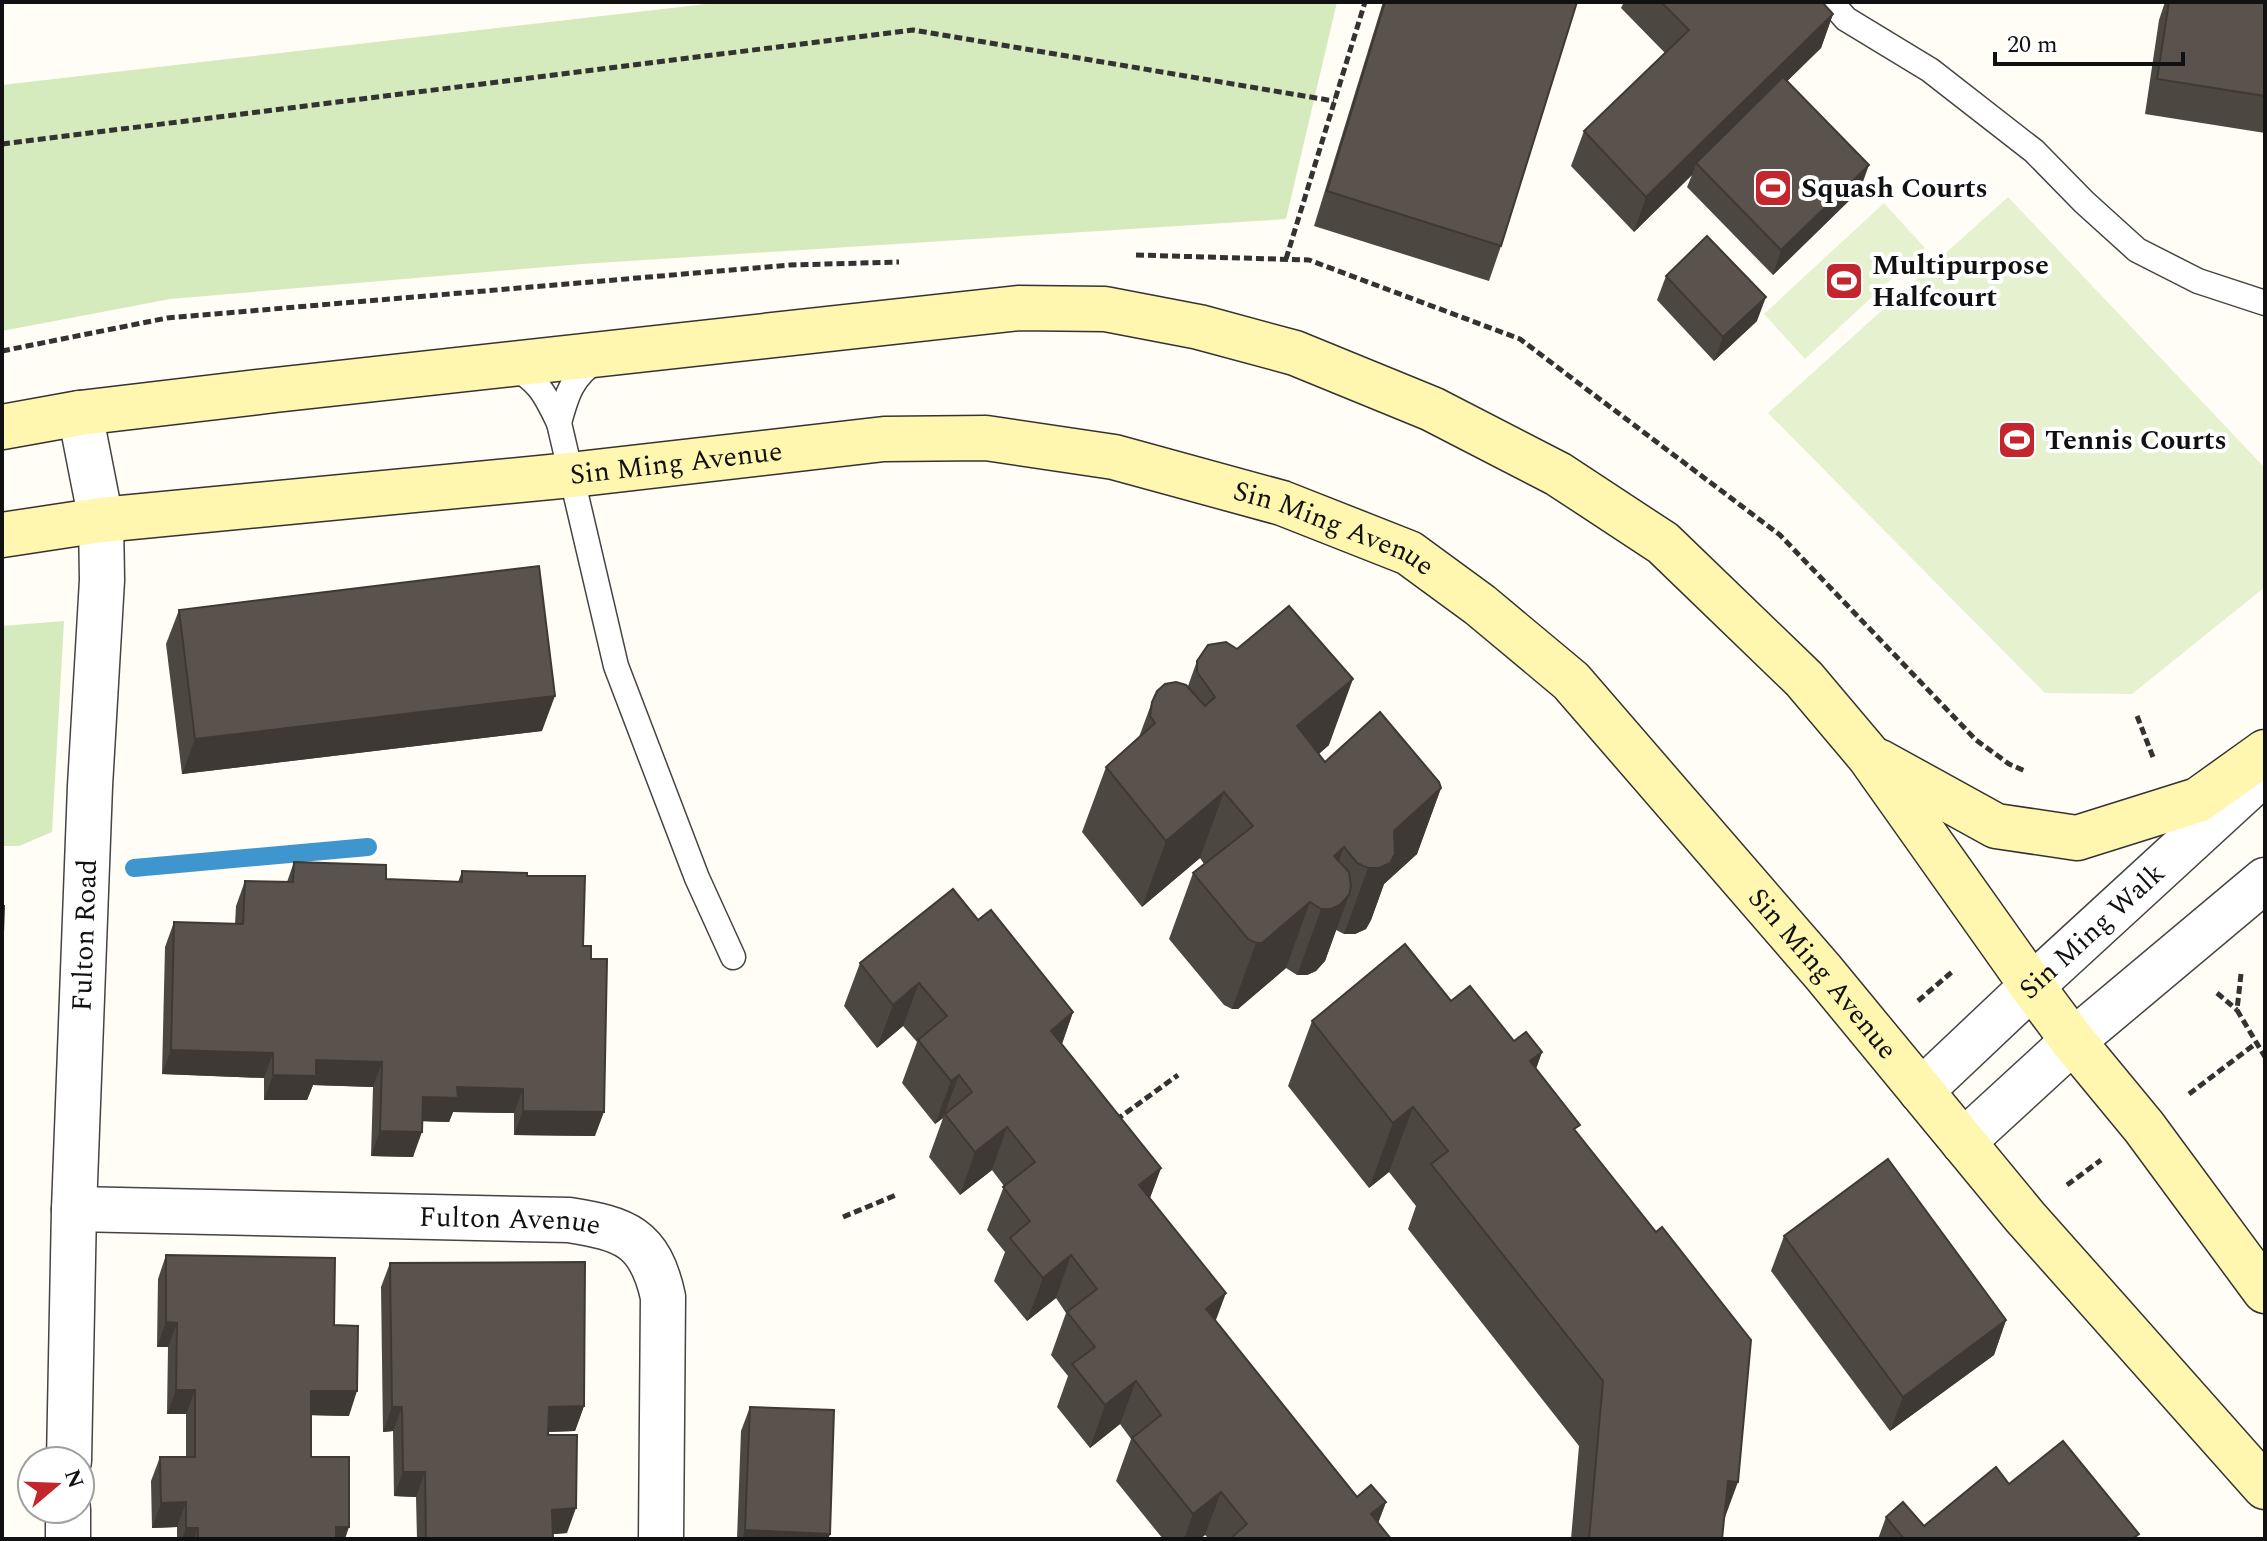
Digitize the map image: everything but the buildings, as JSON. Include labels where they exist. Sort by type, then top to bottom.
[{"type":"main road","points":[[2,427],[80,413],[1018,308],[1105,309],[1199,327],[1295,353],[1432,409],[1558,474],[1663,543],[1804,679],[1869,756],[2032,986],[2144,1127],[2265,1291]]},
{"type":"main road","name":"Sin Ming Avenue","points":[[2,535],[101,520],[571,475],[884,439],[986,438],[1114,457],[1282,503],[1409,553],[1480,605],[1571,681],[1823,972],[2025,1217],[2265,1487]]},
{"type":"main road","points":[[1869,756],[1996,826],[2077,838],[2198,800],[2265,752]]},
{"type":"street","name":"Fulton Road","points":[[69,1445],[74,1209],[90,786],[102,580],[101,520],[80,413]]},
{"type":"street","name":"Sin Ming Walk","points":[[1921,1091],[2265,772]]},
{"type":"street","points":[[1963,1142],[2073,1041],[2265,880]]},
{"type":"street","name":"Fulton Avenue","points":[[74,1209],[569,1220],[620,1230],[645,1249],[659,1279],[663,1297],[661,1539]]},
{"type":"lane","points":[[1831,2],[1846,19],[1930,70],[2034,151],[2137,250],[2198,281],[2265,303]]},
{"type":"lane","points":[[559,423],[568,390],[584,369],[606,354]]},
{"type":"lane","points":[[509,365],[529,375],[545,393],[559,423],[616,666],[697,878],[733,957]]},
{"type":"path","points":[[1286,259],[1365,2]]},
{"type":"path","points":[[2,144],[913,30],[1334,101]]},
{"type":"path","points":[[2137,716],[2154,758]]},
{"type":"path","points":[[2242,965],[2237,1010],[2265,1057]]},
{"type":"path","points":[[1113,1122],[1178,1075]]},
{"type":"path","points":[[843,1217],[896,1195]]},
{"type":"green space","points":[[724,2],[1337,2],[1286,219],[582,264],[170,299],[2,331],[2,85]]},
{"type":"green space","name":"Tennis Courts","points":[[2008,197],[2265,468],[2265,587],[2132,694],[2045,693],[1768,413]]},
{"type":"green space","name":"Multipurpose Halfcourt","points":[[1884,203],[1925,248],[1805,359],[1764,314]]},
{"type":"green space","points":[[64,621],[52,832],[19,846],[2,846],[2,626]]},
{"type":"waterway","points":[[134,868],[368,847]]},
{"type":"place","name":"Squash Courts","points":[[1773,188]]},
{"type":"place","name":"Multipurpose Halfcourt","points":[[1844,281]]},
{"type":"place","name":"Tennis Courts","points":[[2017,440]]}]
